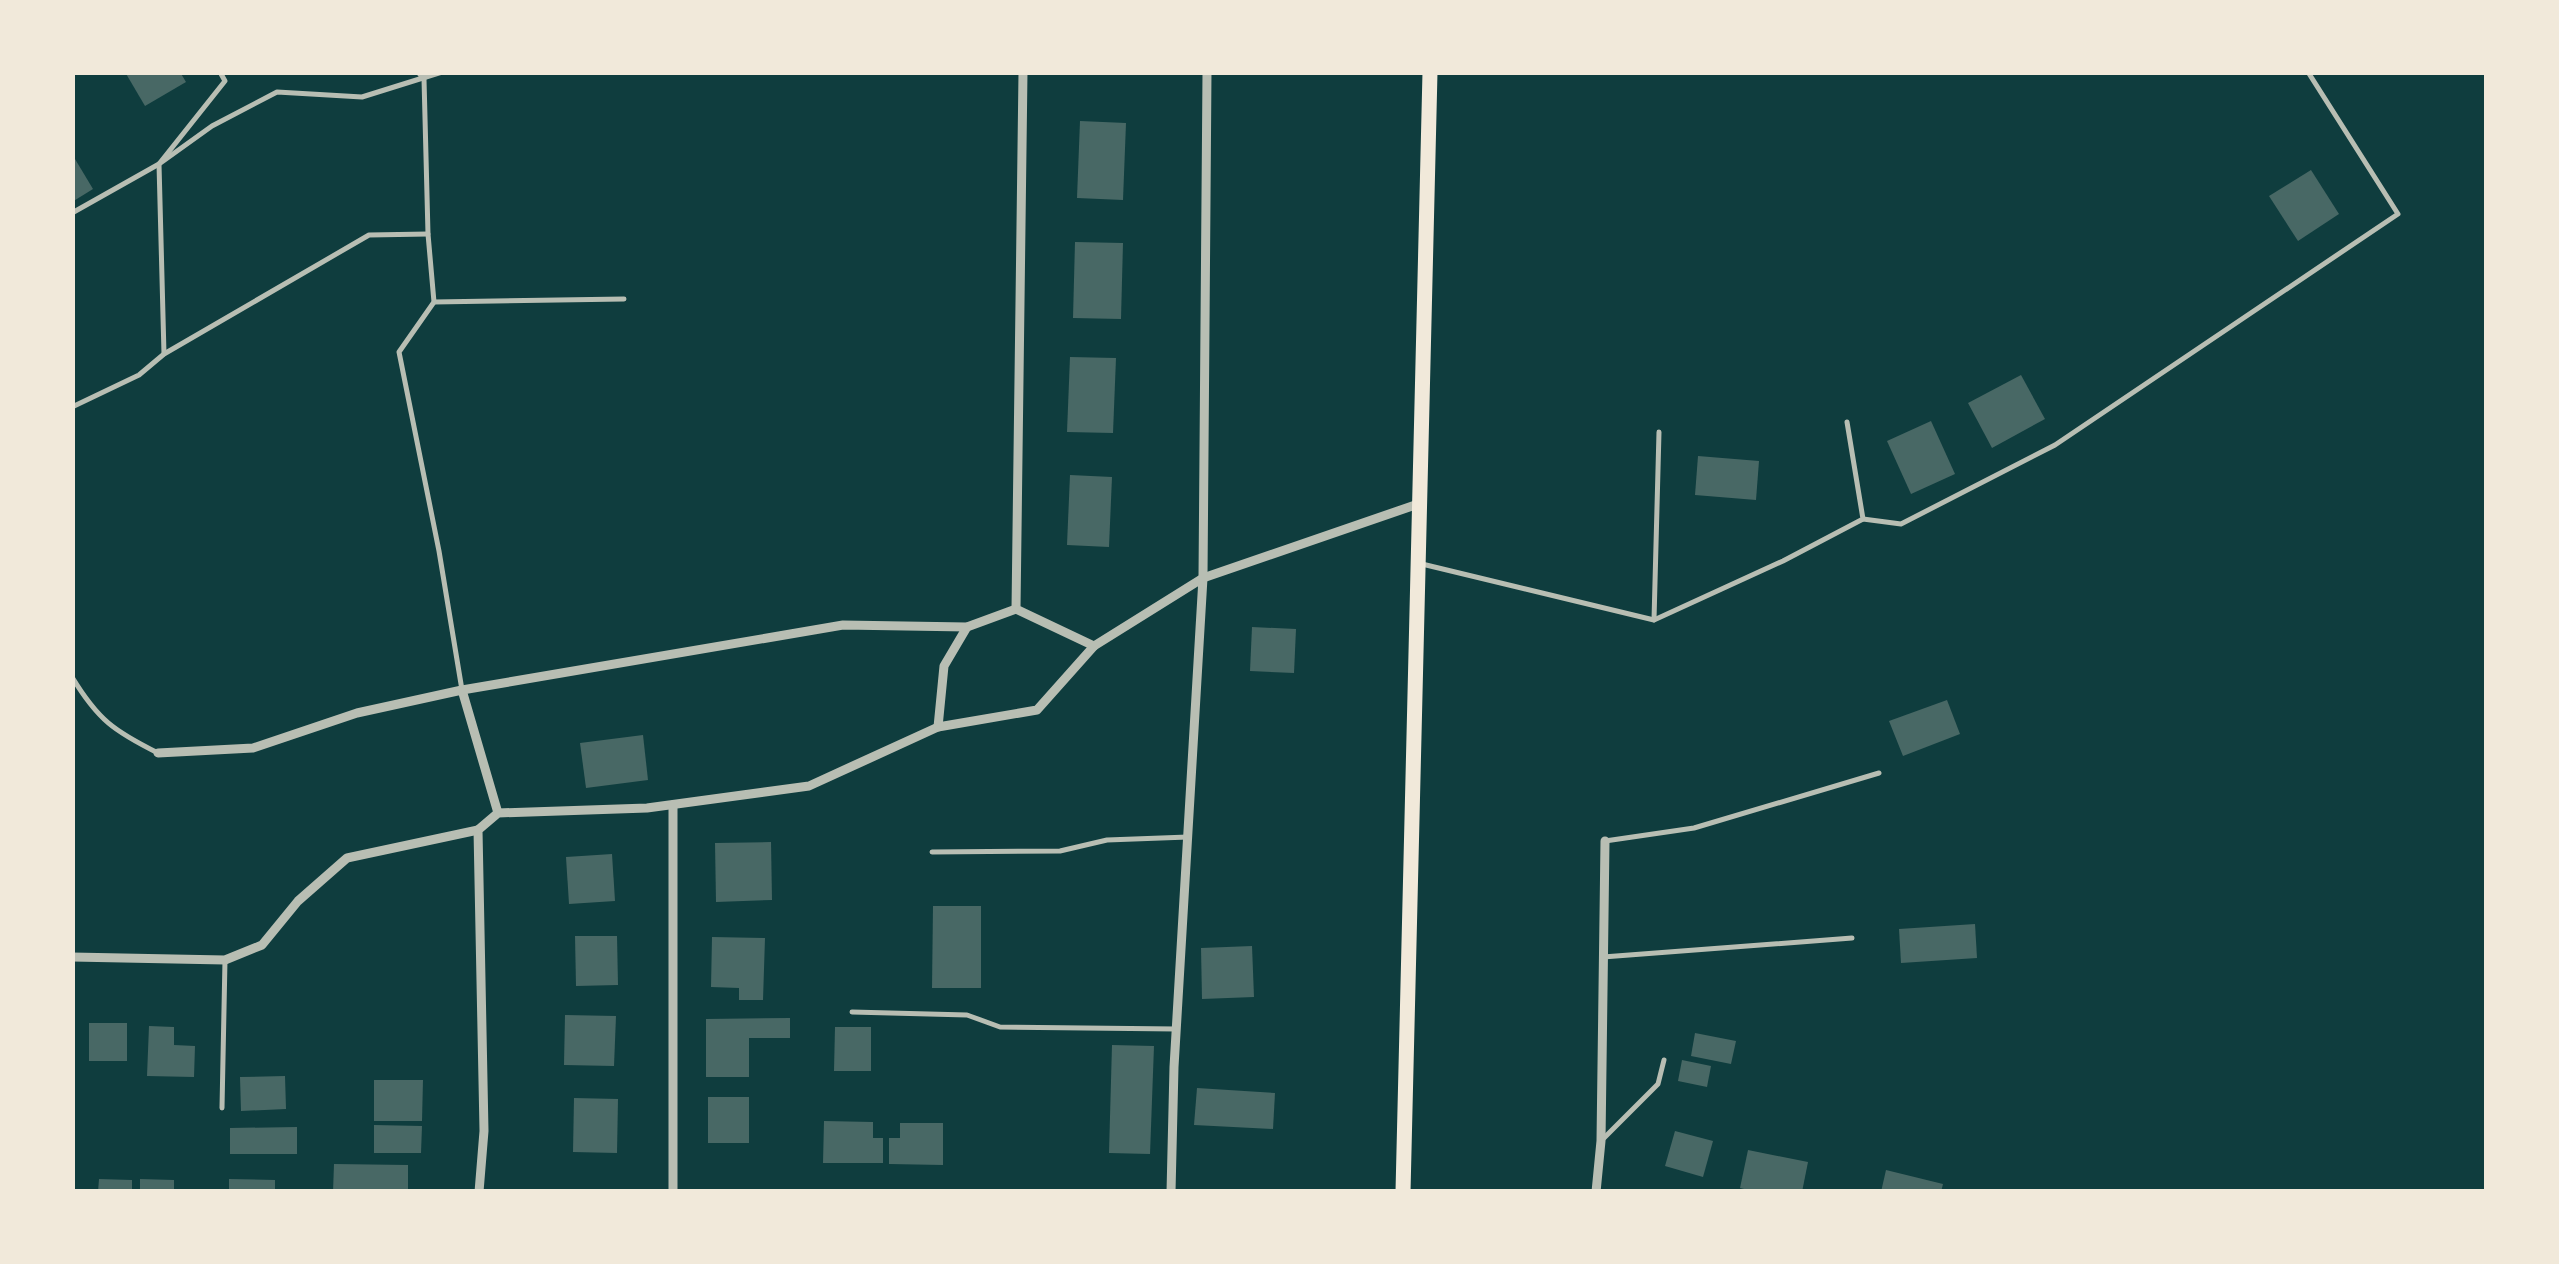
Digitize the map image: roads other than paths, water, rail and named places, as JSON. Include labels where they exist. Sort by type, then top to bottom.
[{"type":"main road","points":[[1403,1192],[1430,72]]},
{"type":"street","points":[[1016,609],[1023,72]]},
{"type":"street","points":[[1171,1192],[1176,1029],[1203,578],[1207,72]]},
{"type":"street","points":[[72,958],[225,960],[262,945],[298,902],[347,858],[478,830],[498,813],[647,808],[810,786],[938,726],[1037,710],[1094,646],[1203,578],[1420,503]]},
{"type":"street","points":[[158,752],[253,748],[356,713],[462,690],[843,626],[967,627],[1016,609],[1094,646]]},
{"type":"street","points":[[938,726],[944,666],[967,627]]},
{"type":"street","points":[[462,690],[498,813]]},
{"type":"street","points":[[673,805],[673,1192]]},
{"type":"street","points":[[478,830],[484,1131],[479,1192]]},
{"type":"street","points":[[1596,1192],[1605,841]]},
{"type":"lane","points":[[164,354],[159,164],[225,80],[220,72]]},
{"type":"lane","points":[[418,72],[424,80],[434,302],[399,352],[462,690]]},
{"type":"lane","points":[[72,212],[159,164],[212,126],[277,92],[362,97],[442,72]]},
{"type":"lane","points":[[1419,564],[1654,620],[1863,520],[1901,524],[2055,446],[2398,214],[2308,72]]},
{"type":"lane","points":[[72,407],[139,374],[164,354],[369,235],[428,234]]},
{"type":"lane","points":[[434,302],[624,298]]},
{"type":"lane","points":[[1847,422],[1863,520]]},
{"type":"lane","points":[[1654,620],[1659,432]]},
{"type":"lane","points":[[72,677],[90,706],[122,735],[158,752]]},
{"type":"lane","points":[[1605,841],[1694,828],[1879,772]]},
{"type":"lane","points":[[932,852],[1060,850],[1106,840],[1188,837]]},
{"type":"lane","points":[[1603,957],[1852,938]]},
{"type":"lane","points":[[222,1108],[225,960]]},
{"type":"lane","points":[[852,1012],[967,1016],[1000,1027],[1176,1029]]},
{"type":"lane","points":[[1600,1141],[1658,1084],[1664,1060]]}]
